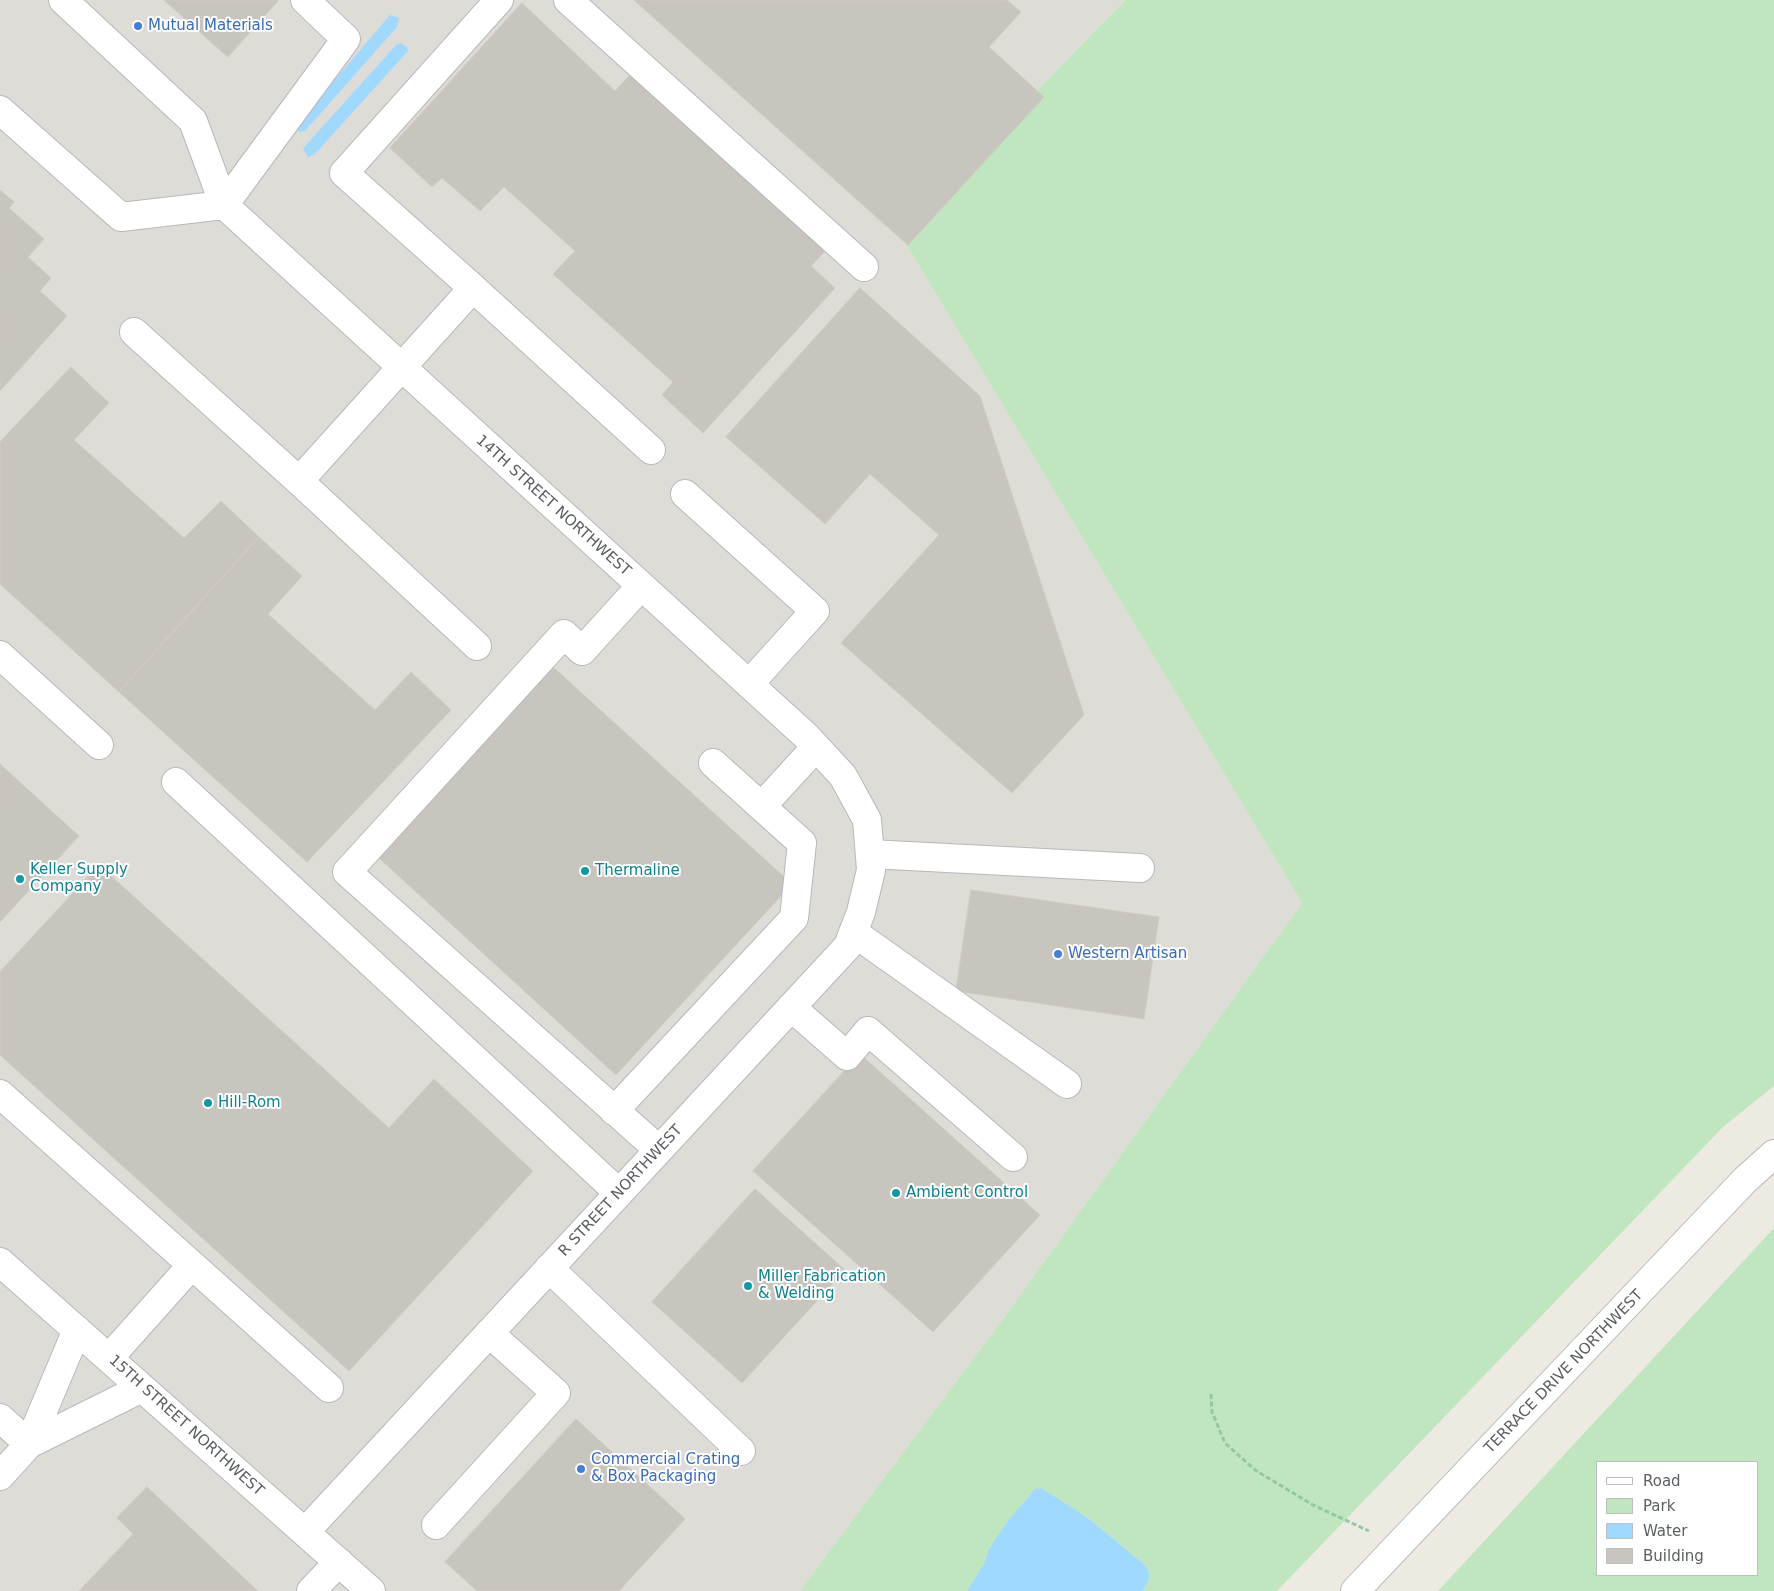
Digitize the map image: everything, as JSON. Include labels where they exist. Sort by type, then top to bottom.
[{"type":"street","points":[[63,0],[193,120],[224,205]]},
{"type":"street","points":[[499,0],[344,173],[651,450]]},
{"type":"street","points":[[568,0],[864,267]]},
{"type":"street","points":[[0,110],[121,217],[224,205],[346,39],[315,3]]},
{"type":"street","name":"14TH STREET NORTHWEST","points":[[224,205],[816,747],[843,776],[867,820]]},
{"type":"street","points":[[299,481],[473,288]]},
{"type":"street","points":[[134,332],[299,481],[477,646]]},
{"type":"street","points":[[685,494],[815,611],[749,684]]},
{"type":"street","points":[[641,586],[582,651],[564,634],[347,872],[658,1150]]},
{"type":"street","points":[[0,656],[99,745]]},
{"type":"street","points":[[762,806],[816,747]]},
{"type":"street","points":[[614,1111],[794,918],[802,843],[713,763]]},
{"type":"street","points":[[176,782],[620,1192]]},
{"type":"street","name":"R STREET NORTHWEST","points":[[305,1532],[848,946],[861,912],[871,870],[867,820]]},
{"type":"street","points":[[870,854],[1140,868]]},
{"type":"street","points":[[853,932],[1067,1084]]},
{"type":"street","points":[[791,1007],[846,1056],[868,1031],[1013,1157]]},
{"type":"street","points":[[0,1094],[329,1388]]},
{"type":"street","name":"TERRACE DRIVE NORTHWEST","points":[[1355,1591],[1745,1180],[1774,1154]]},
{"type":"street","name":"15TH STREET NORTHWEST","points":[[0,1262],[371,1591]]},
{"type":"street","points":[[109,1358],[192,1265]]},
{"type":"street","points":[[549,1268],[741,1451]]},
{"type":"street","points":[[0,1476],[29,1444],[78,1330]]},
{"type":"street","points":[[436,1525],[556,1393],[489,1333]]},
{"type":"street","points":[[29,1444],[142,1388]]},
{"type":"street","points":[[0,1418],[29,1444]]},
{"type":"street","points":[[311,1591],[339,1562]]},
{"type":"path","points":[[1211,1394],[1212,1412],[1225,1443],[1255,1470],[1313,1505],[1398,1545]]},
{"type":"shaded area","points":[[0,0],[1125,0],[899,232],[1302,903],[1011,1308],[800,1591],[0,1591]]},
{"type":"green space","points":[[1125,0],[1774,0],[1774,1086],[1723,1127],[1277,1591],[1143,1591],[1149,1579],[1145,1565],[1088,1518],[1040,1488],[1027,1498],[988,1550],[985,1562],[967,1591],[800,1591],[1011,1308],[1302,903],[899,232]]},
{"type":"green space","points":[[1774,1228],[1774,1591],[1438,1591]]},
{"type":"water","points":[[390,15],[399,18],[397,27],[305,131],[300,132],[297,129],[306,114]]},
{"type":"water","points":[[401,43],[407,47],[408,51],[315,154],[308,157],[303,149],[307,144],[396,45]]},
{"type":"water","points":[[1041,1488],[1088,1518],[1145,1565],[1149,1578],[1143,1591],[967,1591],[985,1562],[988,1550],[1008,1521],[1035,1489]]},
{"type":"building","points":[[164,0],[277,0],[278,1],[228,57]]},
{"type":"building","points":[[634,0],[1007,0],[1021,12],[989,47],[1044,97],[908,245]]},
{"type":"building","points":[[522,3],[615,91],[631,74],[825,251],[811,266],[835,288],[703,433],[662,395],[673,382],[553,274],[575,251],[504,187],[480,211],[442,178],[432,187],[390,148]]},
{"type":"building","points":[[0,190],[14,202],[9,208],[44,239],[28,257],[51,278],[40,291],[67,316],[0,391]]},
{"type":"building","points":[[860,288],[980,396],[1084,715],[1012,793],[841,643],[939,535],[870,474],[825,524],[726,437]]},
{"type":"building","points":[[71,367],[109,403],[74,440],[184,538],[221,501],[259,537],[119,692],[0,584],[0,442]]},
{"type":"building","points":[[259,537],[302,576],[268,614],[375,710],[411,672],[451,710],[307,862],[119,692]]},
{"type":"building","name":"Thermaline","points":[[553,667],[792,884],[616,1075],[379,858]]},
{"type":"building","name":"Keller Supply Company","points":[[0,764],[79,836],[0,922]]},
{"type":"building","name":"Hill-Rom","points":[[99,865],[389,1128],[434,1079],[533,1171],[349,1371],[0,1055],[0,972]]},
{"type":"building","name":"Western Artisan","points":[[971,890],[1159,917],[1144,1019],[956,991]]},
{"type":"building","name":"Ambient Control","points":[[860,1054],[1040,1215],[933,1332],[753,1171]]},
{"type":"building","name":"Miller Fabrication & Welding","points":[[755,1189],[845,1270],[742,1383],[652,1302]]},
{"type":"building","name":"Commercial Crating & Box Packaging","points":[[576,1419],[685,1519],[619,1591],[477,1591],[445,1562]]},
{"type":"building","points":[[147,1487],[258,1591],[79,1591],[133,1534],[117,1518]]},
{"type":"place","name":"Mutual Materials","points":[[138,26]]},
{"type":"place","name":"Thermaline","points":[[585,871]]},
{"type":"place","name":"Keller Supply Company","points":[[20,879]]},
{"type":"place","name":"Western Artisan","points":[[1058,954]]},
{"type":"place","name":"Hill-Rom","points":[[208,1103]]},
{"type":"place","name":"Ambient Control","points":[[896,1193]]},
{"type":"place","name":"Miller Fabrication & Welding","points":[[748,1286]]},
{"type":"place","name":"Commercial Crating & Box Packaging","points":[[581,1469]]}]
